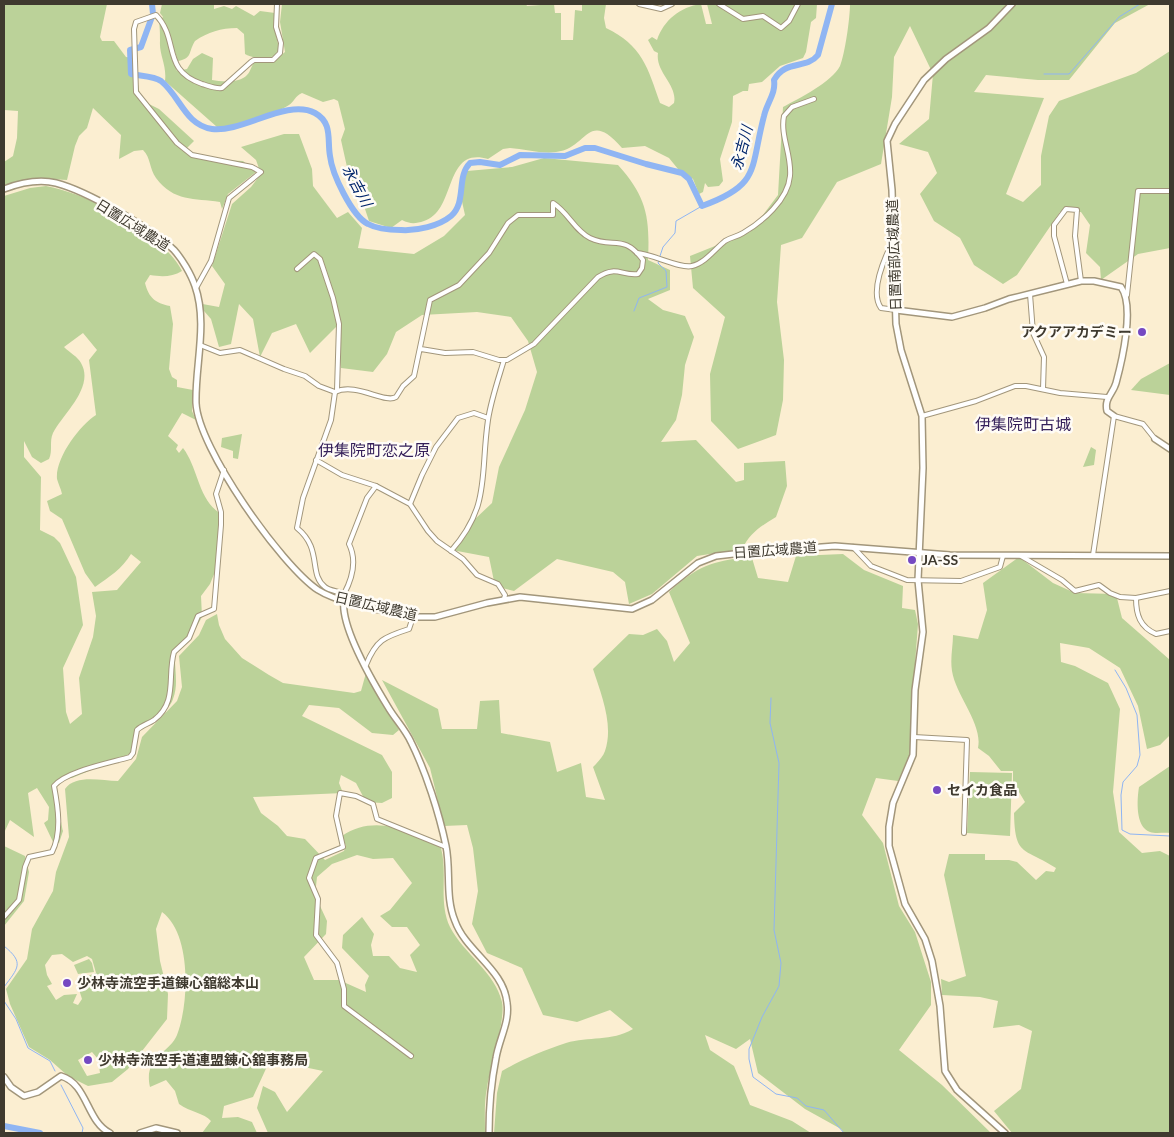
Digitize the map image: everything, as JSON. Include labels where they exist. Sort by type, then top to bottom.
[{"type":"street","points":[[196,288],[211,261],[229,198],[260,172],[257,168],[192,154],[177,143],[136,92],[134,29],[136,22],[156,15],[167,33],[176,64],[182,74],[195,81],[222,88],[254,60],[273,60],[280,54],[281,43],[276,27],[278,4]]},
{"type":"street","points":[[639,4],[661,9],[672,4]]},
{"type":"street","points":[[719,4],[742,19],[763,16],[781,28],[789,21],[798,4]]},
{"type":"street","name":"日置南部広域農道","points":[[1005,1133],[956,1090],[945,1071],[940,1006],[932,961],[925,939],[905,904],[891,858],[888,835],[891,810],[897,789],[912,760],[915,690],[923,632],[918,580],[923,468],[922,416],[901,350],[896,310],[892,190],[888,157],[889,135],[924,80],[946,58],[989,28],[1012,4]]},
{"type":"street","points":[[200,345],[220,354],[240,350],[305,376],[318,386],[336,391],[356,389],[393,399],[414,376],[430,300],[459,285],[489,253],[508,223],[518,214],[553,215],[553,203],[561,208],[583,234],[590,238],[620,242],[637,253],[665,259],[682,267],[691,267],[702,262],[725,242],[742,233],[764,217],[782,197],[790,177],[790,161],[783,134],[784,116],[792,107],[814,99]]},
{"type":"street","name":"日置広域農道","points":[[4,189],[27,183],[56,183],[114,210],[160,239],[175,252],[196,288],[200,345],[196,403],[208,444],[266,534],[291,567],[319,590],[412,617],[435,617],[504,599],[537,598],[632,610],[652,600],[698,563],[716,556],[817,547],[853,547],[919,553],[1003,556],[1170,556]]},
{"type":"street","points":[[1170,191],[1138,191],[1123,352],[1115,386],[1107,398],[1107,412],[1114,416],[1143,424],[1155,439],[1170,449]]},
{"type":"street","points":[[1067,284],[1054,236],[1054,225],[1066,209],[1077,210],[1075,236],[1081,281]]},
{"type":"street","points":[[893,241],[885,258],[877,296],[881,308],[952,317],[1081,281],[1094,281],[1122,287],[1127,295]]},
{"type":"street","points":[[421,349],[445,353],[473,352],[504,360],[532,346],[598,277],[606,272],[617,270],[638,274],[642,268],[642,260],[637,253]]},
{"type":"street","points":[[297,269],[314,254],[320,259],[333,298],[338,324],[336,391],[331,420],[303,498],[297,528],[311,544],[316,572],[321,583],[344,597]]},
{"type":"street","points":[[1030,294],[1033,334],[1044,357],[1043,389]]},
{"type":"street","points":[[451,551],[468,529],[482,491],[488,418],[504,360]]},
{"type":"street","points":[[922,416],[976,401],[1015,386],[1107,398]]},
{"type":"street","points":[[410,504],[436,447],[458,418],[474,413],[488,418]]},
{"type":"street","points":[[1093,555],[1114,416]]},
{"type":"street","points":[[316,460],[342,474],[376,486],[410,504],[428,531],[451,551],[464,559],[477,575],[498,584],[505,595],[504,599]]},
{"type":"street","points":[[4,917],[19,900],[25,867],[29,857],[52,852],[56,845],[58,809],[54,786],[59,780],[98,764],[130,757],[133,753],[137,730],[153,720],[167,706],[172,685],[174,652],[189,638],[198,616],[214,609],[221,525],[221,512],[216,494],[224,470]]},
{"type":"street","points":[[376,486],[367,498],[349,544],[353,552],[352,567],[343,608],[347,627],[366,665],[388,706],[411,740],[446,847],[450,908],[454,920],[474,952],[499,980],[507,1000],[507,1019],[493,1075],[489,1133]]},
{"type":"street","points":[[853,547],[870,566],[903,579],[918,580],[964,580],[1000,567],[1003,556]]},
{"type":"street","points":[[1021,556],[1062,580],[1075,591],[1099,584],[1110,594],[1136,598],[1170,591]]},
{"type":"street","points":[[1136,598],[1137,615],[1142,624],[1156,634],[1170,631]]},
{"type":"street","points":[[366,665],[373,648],[388,636],[408,629],[412,617]]},
{"type":"street","points":[[914,737],[967,740],[964,833]]},
{"type":"street","points":[[411,1056],[344,1006],[344,989],[337,963],[316,935],[318,899],[309,878],[316,858],[343,847],[336,816],[340,793],[356,796],[373,804],[377,819],[399,826],[446,847]]},
{"type":"street","points":[[4,1077],[11,1087],[24,1096],[38,1092],[60,1076],[67,1078],[76,1084],[100,1126],[110,1133]]},
{"type":"street","points":[[140,1133],[156,1128],[178,1133]]},
{"type":"green space","points":[[4,4],[107,4],[100,37],[102,41],[114,41],[126,57],[133,58],[140,95],[145,102],[159,109],[194,141],[186,149],[202,159],[243,161],[256,172],[228,194],[222,209],[220,202],[185,198],[177,195],[163,186],[156,178],[143,150],[134,151],[119,159],[121,135],[93,108],[87,128],[79,136],[75,146],[67,180],[35,178],[4,185],[4,162],[13,156],[17,138],[18,111],[4,110]]},
{"type":"green space","points":[[162,4],[214,4],[214,9],[224,6],[232,9],[236,6],[254,16],[260,11],[275,13],[275,31],[279,48],[275,56],[260,58],[245,54],[244,34],[237,28],[215,31],[200,38],[195,41],[188,56],[183,60],[178,61],[173,46],[168,46],[177,71],[187,69],[193,59],[202,53],[213,58],[212,80],[235,81],[244,78],[255,62],[274,61],[285,52],[280,22],[282,4],[526,4],[527,6],[554,4],[555,13],[561,13],[561,40],[573,40],[575,10],[582,11],[582,4],[606,4],[604,18],[606,28],[628,42],[636,50],[652,79],[660,103],[669,107],[674,103],[673,90],[660,66],[658,53],[654,51],[648,40],[652,37],[657,40],[664,26],[680,11],[701,4],[706,24],[712,24],[707,4],[817,4],[816,18],[811,22],[806,52],[803,58],[780,66],[762,82],[749,84],[748,91],[743,91],[733,96],[732,122],[720,159],[723,181],[719,186],[708,187],[705,183],[703,192],[699,194],[693,179],[678,169],[669,158],[645,146],[622,148],[601,131],[594,131],[567,149],[556,152],[510,148],[503,149],[488,159],[474,158],[464,162],[457,170],[442,205],[434,215],[418,223],[402,220],[391,228],[369,221],[365,203],[351,185],[341,140],[345,129],[338,101],[334,99],[323,102],[302,93],[289,105],[264,117],[244,123],[217,127],[165,81],[159,21],[163,17],[160,13]]},
{"type":"green space","points":[[850,4],[1150,4],[1115,23],[1069,80],[1038,80],[986,75],[974,92],[1044,98],[1006,194],[1023,202],[1041,185],[1041,156],[1049,116],[1059,101],[1136,73],[1170,51],[1170,248],[1138,254],[1101,280],[1100,267],[1086,253],[1090,225],[1081,212],[1060,212],[1017,275],[1003,284],[974,265],[960,238],[934,221],[920,194],[937,173],[928,152],[899,144],[929,119],[933,74],[910,26],[894,57],[892,97],[881,164],[837,182],[802,238],[781,245],[777,302],[784,360],[783,400],[776,435],[738,449],[711,421],[710,374],[725,317],[693,288],[690,256],[750,232],[778,195],[783,107],[822,84],[840,66],[847,36]]},
{"type":"green space","points":[[284,134],[299,134],[312,169],[313,186],[337,218],[348,212],[362,228],[358,248],[414,254],[444,236],[465,215],[459,188],[467,171],[512,167],[544,158],[618,165],[635,187],[645,209],[648,232],[648,260],[670,270],[670,290],[648,299],[663,310],[685,316],[694,337],[685,365],[682,395],[676,420],[661,442],[696,440],[736,482],[744,480],[744,463],[785,461],[787,486],[776,517],[756,530],[742,549],[697,556],[652,594],[629,604],[625,582],[613,572],[557,559],[514,591],[495,586],[489,557],[452,550],[474,520],[492,503],[499,467],[525,410],[537,372],[528,341],[511,317],[477,312],[422,315],[396,332],[387,354],[373,372],[341,368],[336,327],[310,353],[296,324],[272,333],[260,357],[253,319],[239,304],[231,344],[219,347],[211,319],[197,303],[219,307],[225,284],[212,266],[232,204],[251,187],[261,174],[256,160],[241,147]]},
{"type":"green space","points":[[46,186],[63,190],[102,206],[141,229],[172,257],[182,271],[167,276],[150,275],[145,283],[153,299],[170,306],[173,324],[169,369],[172,377],[177,380],[177,387],[193,390],[192,411],[196,420],[182,413],[168,436],[178,445],[176,449],[179,453],[183,448],[208,502],[223,515],[221,557],[210,584],[201,596],[202,617],[189,640],[175,653],[176,688],[171,704],[141,727],[136,736],[132,753],[72,778],[64,777],[57,785],[63,831],[59,843],[54,844],[44,823],[48,820],[49,807],[37,788],[28,793],[34,837],[10,820],[4,833],[4,196],[30,188]],"holes":[[[83,333],[97,350],[89,360],[96,415],[76,434],[64,452],[57,471],[57,479],[62,494],[47,501],[50,511],[62,519],[85,573],[95,587],[119,568],[131,554],[141,562],[117,590],[92,592],[96,616],[93,637],[79,678],[82,714],[70,724],[66,712],[63,668],[83,625],[76,577],[60,543],[54,537],[40,530],[41,477],[24,457],[24,441],[32,457],[41,463],[49,459],[53,433],[76,400],[84,381],[81,363],[64,347]]]},
{"type":"green space","points":[[1170,363],[1170,395],[1131,390],[1141,379]]},
{"type":"green space","points":[[242,434],[238,459],[233,458],[233,451],[221,447],[222,438]]},
{"type":"green space","points":[[1091,447],[1096,450],[1094,465],[1083,467]]},
{"type":"green space","points":[[843,554],[864,570],[903,586],[902,608],[915,610],[918,624],[911,717],[911,751],[898,781],[876,778],[862,815],[883,843],[899,906],[915,932],[931,982],[931,1005],[899,1050],[942,1085],[991,1133],[844,1133],[841,1129],[805,1109],[758,1073],[750,1039],[736,1049],[705,1035],[710,1050],[734,1066],[750,1105],[792,1121],[811,1133],[494,1133],[497,1093],[502,1071],[566,1043],[616,1036],[633,1029],[610,1010],[577,1022],[543,1015],[522,968],[487,953],[472,924],[478,891],[473,848],[467,825],[444,826],[430,768],[382,680],[438,709],[442,729],[477,729],[480,701],[499,700],[501,733],[550,742],[557,772],[581,763],[586,797],[605,800],[593,767],[605,751],[608,731],[607,720],[603,699],[593,669],[629,634],[643,635],[657,629],[667,641],[674,662],[690,643],[669,592],[688,576],[706,566],[725,560],[749,557],[752,558],[758,578],[788,582],[796,556]]},
{"type":"green space","points":[[1019,557],[1053,583],[1075,593],[1116,594],[1122,618],[1170,660],[1170,735],[1160,745],[1147,749],[1138,706],[1120,668],[1089,648],[1060,643],[1061,662],[1075,666],[1108,683],[1120,709],[1113,792],[1119,832],[1142,853],[1160,851],[1170,856],[1170,1133],[1012,1133],[994,1111],[1021,1089],[1032,1031],[1019,1025],[993,1028],[998,1001],[980,997],[942,995],[941,979],[949,982],[966,976],[944,875],[949,854],[985,854],[985,860],[1017,862],[1036,880],[1046,871],[1054,872],[1056,868],[1028,853],[1019,844],[1016,837],[1014,813],[1025,802],[1013,782],[1013,771],[1001,771],[989,756],[978,748],[977,729],[954,681],[952,671],[953,635],[978,639],[987,610],[983,583]]},
{"type":"green space","points":[[217,614],[225,639],[242,658],[283,683],[354,693],[361,691],[366,673],[399,730],[393,735],[372,733],[339,708],[309,705],[302,716],[382,755],[392,772],[392,798],[382,803],[366,802],[356,783],[341,775],[339,783],[343,793],[253,797],[261,813],[278,826],[287,836],[305,839],[325,860],[344,851],[346,846],[342,836],[354,829],[367,826],[379,825],[405,830],[441,848],[444,868],[446,917],[456,937],[493,981],[502,1002],[500,1031],[486,1093],[485,1133],[268,1133],[257,1108],[263,1086],[275,1092],[287,1112],[323,1071],[270,1060],[253,1097],[224,1106],[222,1118],[238,1117],[252,1122],[257,1133],[202,1133],[211,1121],[205,1116],[179,1104],[175,1091],[166,1080],[150,1087],[150,1069],[158,1056],[174,1041],[181,1022],[184,1006],[185,970],[183,952],[179,936],[172,922],[162,912],[156,929],[160,961],[168,994],[167,1019],[128,1069],[112,1082],[88,1086],[68,1076],[50,1060],[29,1047],[10,1004],[6,989],[27,959],[32,929],[53,891],[56,872],[69,837],[65,789],[70,784],[82,780],[118,781],[136,759],[142,737],[177,701],[182,687],[179,656],[199,635],[206,620]],"holes":[[[357,855],[373,859],[393,858],[412,883],[390,910],[380,916],[392,927],[407,927],[420,945],[410,955],[417,972],[400,968],[389,956],[373,956],[371,945],[374,934],[362,917],[343,935],[342,948],[369,976],[365,985],[366,992],[339,980],[314,980],[304,957],[326,934],[327,921],[315,895],[317,877],[332,864]],[[62,954],[73,962],[87,956],[92,959],[96,973],[76,980],[82,999],[78,1005],[73,1003],[77,994],[64,995],[56,1000],[47,986],[52,984],[47,975],[45,965],[52,955]],[[92,1052],[98,1059],[100,1073],[87,1076],[78,1060]]]},
{"type":"green space","points":[[1170,766],[1170,833],[1150,832],[1145,829],[1139,819],[1139,787]]},
{"type":"green space","points":[[970,772],[1012,773],[1010,836],[967,833]]},
{"type":"green space","points":[[4,846],[25,856],[29,872],[24,901],[4,926]]},
{"type":"green space","points":[[89,959],[94,972],[78,974],[74,965]]},
{"type":"waterway","name":"永吉川","points":[[152,4],[153,14],[141,47],[130,50],[131,74],[151,77],[161,81],[168,87],[183,109],[195,122],[212,129],[237,126],[291,110],[304,110],[315,113],[321,117],[327,127],[332,164],[349,204],[362,220],[368,224],[393,230],[421,229],[446,220],[451,216],[459,204],[463,175],[470,163],[480,162],[500,165],[520,155],[565,156],[585,148],[595,148],[682,173],[689,179],[702,206],[735,191],[750,173],[754,162],[765,111],[774,90],[774,80],[784,69],[813,60],[818,55],[832,4]]},
{"type":"waterway","points":[[1044,74],[1069,74],[1119,17],[1140,4]]},
{"type":"waterway","points":[[660,256],[663,247],[675,233],[676,221],[702,206]]},
{"type":"waterway","points":[[634,311],[639,298],[667,287],[666,271],[658,263],[659,260]]},
{"type":"waterway","points":[[1115,670],[1126,688],[1137,715],[1140,755],[1137,766],[1123,782],[1121,795],[1122,830],[1130,834],[1170,836]]},
{"type":"waterway","points":[[771,698],[770,723],[779,763],[774,930],[781,963],[779,986],[762,1017],[749,1049],[749,1059],[753,1077],[776,1094],[797,1098],[806,1106],[824,1110],[844,1133]]},
{"type":"waterway","points":[[4,946],[17,961],[16,970],[4,987]]},
{"type":"waterway","points":[[4,1001],[16,1019],[28,1048],[50,1061],[55,1071]]},
{"type":"waterway","points":[[61,1085],[83,1128],[82,1133]]},
{"type":"waterway","points":[[4,1126],[40,1133]]},
{"type":"place","name":"アクアアカデミー","points":[[1142,332]]},
{"type":"place","name":"JA-SS","points":[[912,560]]},
{"type":"place","name":"セイカ食品","points":[[937,790]]},
{"type":"place","name":"少林寺流空手道錬心舘総本山","points":[[67,983]]},
{"type":"place","name":"少林寺流空手道連盟錬心舘事務局","points":[[88,1060]]},
{"type":"district","name":"伊集院町古城","points":[[1023,424]]},
{"type":"district","name":"伊集院町恋之原","points":[[374,450]]}]
